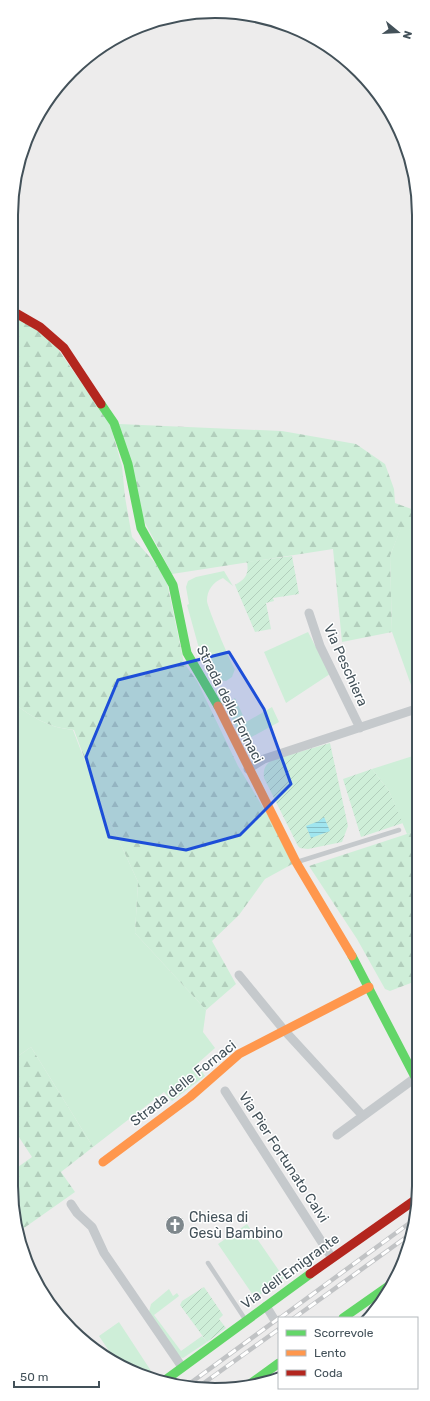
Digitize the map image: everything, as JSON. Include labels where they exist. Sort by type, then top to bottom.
[{"type":"street","name":"Strada delle Fornaci","points":[[18,314],[44,330],[64,348],[114,423],[128,464],[141,528],[173,584],[187,653],[198,675],[215,701],[296,862],[344,940],[412,1072]]},
{"type":"street","name":"Via Peschiera","points":[[308,613],[320,646],[360,728]]},
{"type":"street","name":"Via Peschiera","points":[[248,769],[264,759],[412,710]]},
{"type":"street","points":[[239,975],[284,1030],[363,1116]]},
{"type":"street","name":"Strada delle Fornaci","points":[[103,1162],[190,1097],[240,1054],[369,987]]},
{"type":"street","name":"Strada delle Fornaci","points":[[337,1135],[412,1080]]},
{"type":"street","name":"Via Pier Fortunato Calvi","points":[[225,1092],[332,1258]]},
{"type":"street","name":"Via dell'Emigrante","points":[[169,1377],[332,1258],[411,1202]]},
{"type":"street","points":[[71,1204],[77,1213],[92,1227],[104,1253],[182,1367]]},
{"type":"street","points":[[344,1317],[382,1291]]},
{"type":"street","points":[[266,1306],[274,1319]]},
{"type":"street","points":[[261,1377],[278,1364]]},
{"type":"lane","points":[[296,862],[399,830]]},
{"type":"lane","points":[[208,1263],[246,1320]]},
{"type":"highlighted area","points":[[229,652],[264,709],[291,784],[240,835],[186,850],[109,837],[86,757],[118,680]]},
{"type":"green space","points":[[18,318],[51,339],[110,424],[122,466],[125,497],[132,537],[156,564],[167,583],[184,663],[197,681],[238,766],[296,862],[265,879],[239,915],[212,941],[236,984],[206,1010],[135,933],[138,882],[98,795],[74,730],[56,727],[41,721],[18,706]]},
{"type":"green space","points":[[119,424],[282,431],[356,444],[385,464],[394,489],[395,503],[412,509],[412,530],[401,528],[390,556],[392,632],[342,642],[333,549],[172,574],[143,519]]},
{"type":"green space","points":[[401,527],[412,530],[412,688],[392,632],[390,556]]},
{"type":"green space","points":[[292,556],[299,594],[273,598],[274,601],[266,603],[271,629],[255,632],[235,585],[242,581],[246,576],[248,570],[247,562]]},
{"type":"green space","points":[[224,571],[233,586],[223,578],[219,580],[209,590],[207,601],[235,669],[232,677],[226,681],[215,680],[200,652],[187,605],[189,604],[186,587],[188,581],[196,577]]},
{"type":"green space","points":[[308,632],[330,674],[286,703],[264,652]]},
{"type":"green space","points":[[235,698],[246,722],[272,707],[279,722],[246,740],[239,734],[226,704]]},
{"type":"green space","points":[[18,706],[41,721],[56,727],[73,730],[98,795],[138,882],[135,933],[206,1010],[203,1032],[215,1048],[197,1064],[205,1076],[172,1101],[164,1092],[93,1147],[31,1047],[18,1056]]},
{"type":"green space","points":[[330,743],[348,826],[342,842],[308,849],[300,848],[264,778],[264,770],[272,760]]},
{"type":"green space","points":[[412,756],[412,832],[407,834],[389,791],[372,769]]},
{"type":"green space","points":[[372,769],[389,791],[403,823],[361,837],[343,779]]},
{"type":"green space","points":[[412,832],[412,983],[390,991],[385,989],[357,939],[309,866]]},
{"type":"green space","points":[[31,1047],[93,1147],[61,1172],[75,1192],[24,1228],[18,1199],[18,1167],[32,1157],[18,1136],[18,1056]]},
{"type":"green space","points":[[247,1224],[284,1278],[255,1298],[218,1244]]},
{"type":"green space","points":[[204,1287],[223,1315],[219,1319],[226,1328],[207,1342],[180,1305],[182,1301]]},
{"type":"green space","points":[[169,1289],[173,1296],[177,1293],[179,1296],[154,1315],[181,1351],[202,1336],[207,1342],[183,1358],[179,1357],[149,1312],[151,1304]]},
{"type":"green space","points":[[119,1322],[152,1373],[116,1357],[110,1353],[99,1336]]},
{"type":"water","points":[[324,817],[330,831],[311,838],[306,826],[319,821]]},
{"type":"railway","points":[[281,1317],[408,1224]]},
{"type":"railway","points":[[295,1317],[405,1238]]},
{"type":"railway","points":[[192,1382],[278,1319]]},
{"type":"railway","points":[[204,1383],[278,1330]]},
{"type":"traffic: fast","points":[[101,404],[114,423],[128,464],[141,528],[173,585],[187,653],[218,706]]},
{"type":"traffic: fast","points":[[352,956],[412,1071]]},
{"type":"traffic: fast","points":[[169,1377],[310,1274]]},
{"type":"traffic: fast","points":[[344,1317],[382,1291]]},
{"type":"traffic: fast","points":[[259,1378],[278,1364]]},
{"type":"traffic: slow","points":[[218,706],[296,862],[352,956]]},
{"type":"traffic: slow","points":[[103,1162],[190,1097],[239,1054],[369,987]]},
{"type":"traffic: jam","points":[[18,314],[40,327],[64,348],[101,404]]},
{"type":"traffic: jam","points":[[310,1274],[411,1202]]},
{"type":"place","name":"Chiesa di Gesù Bambino","points":[[175,1225]]}]
